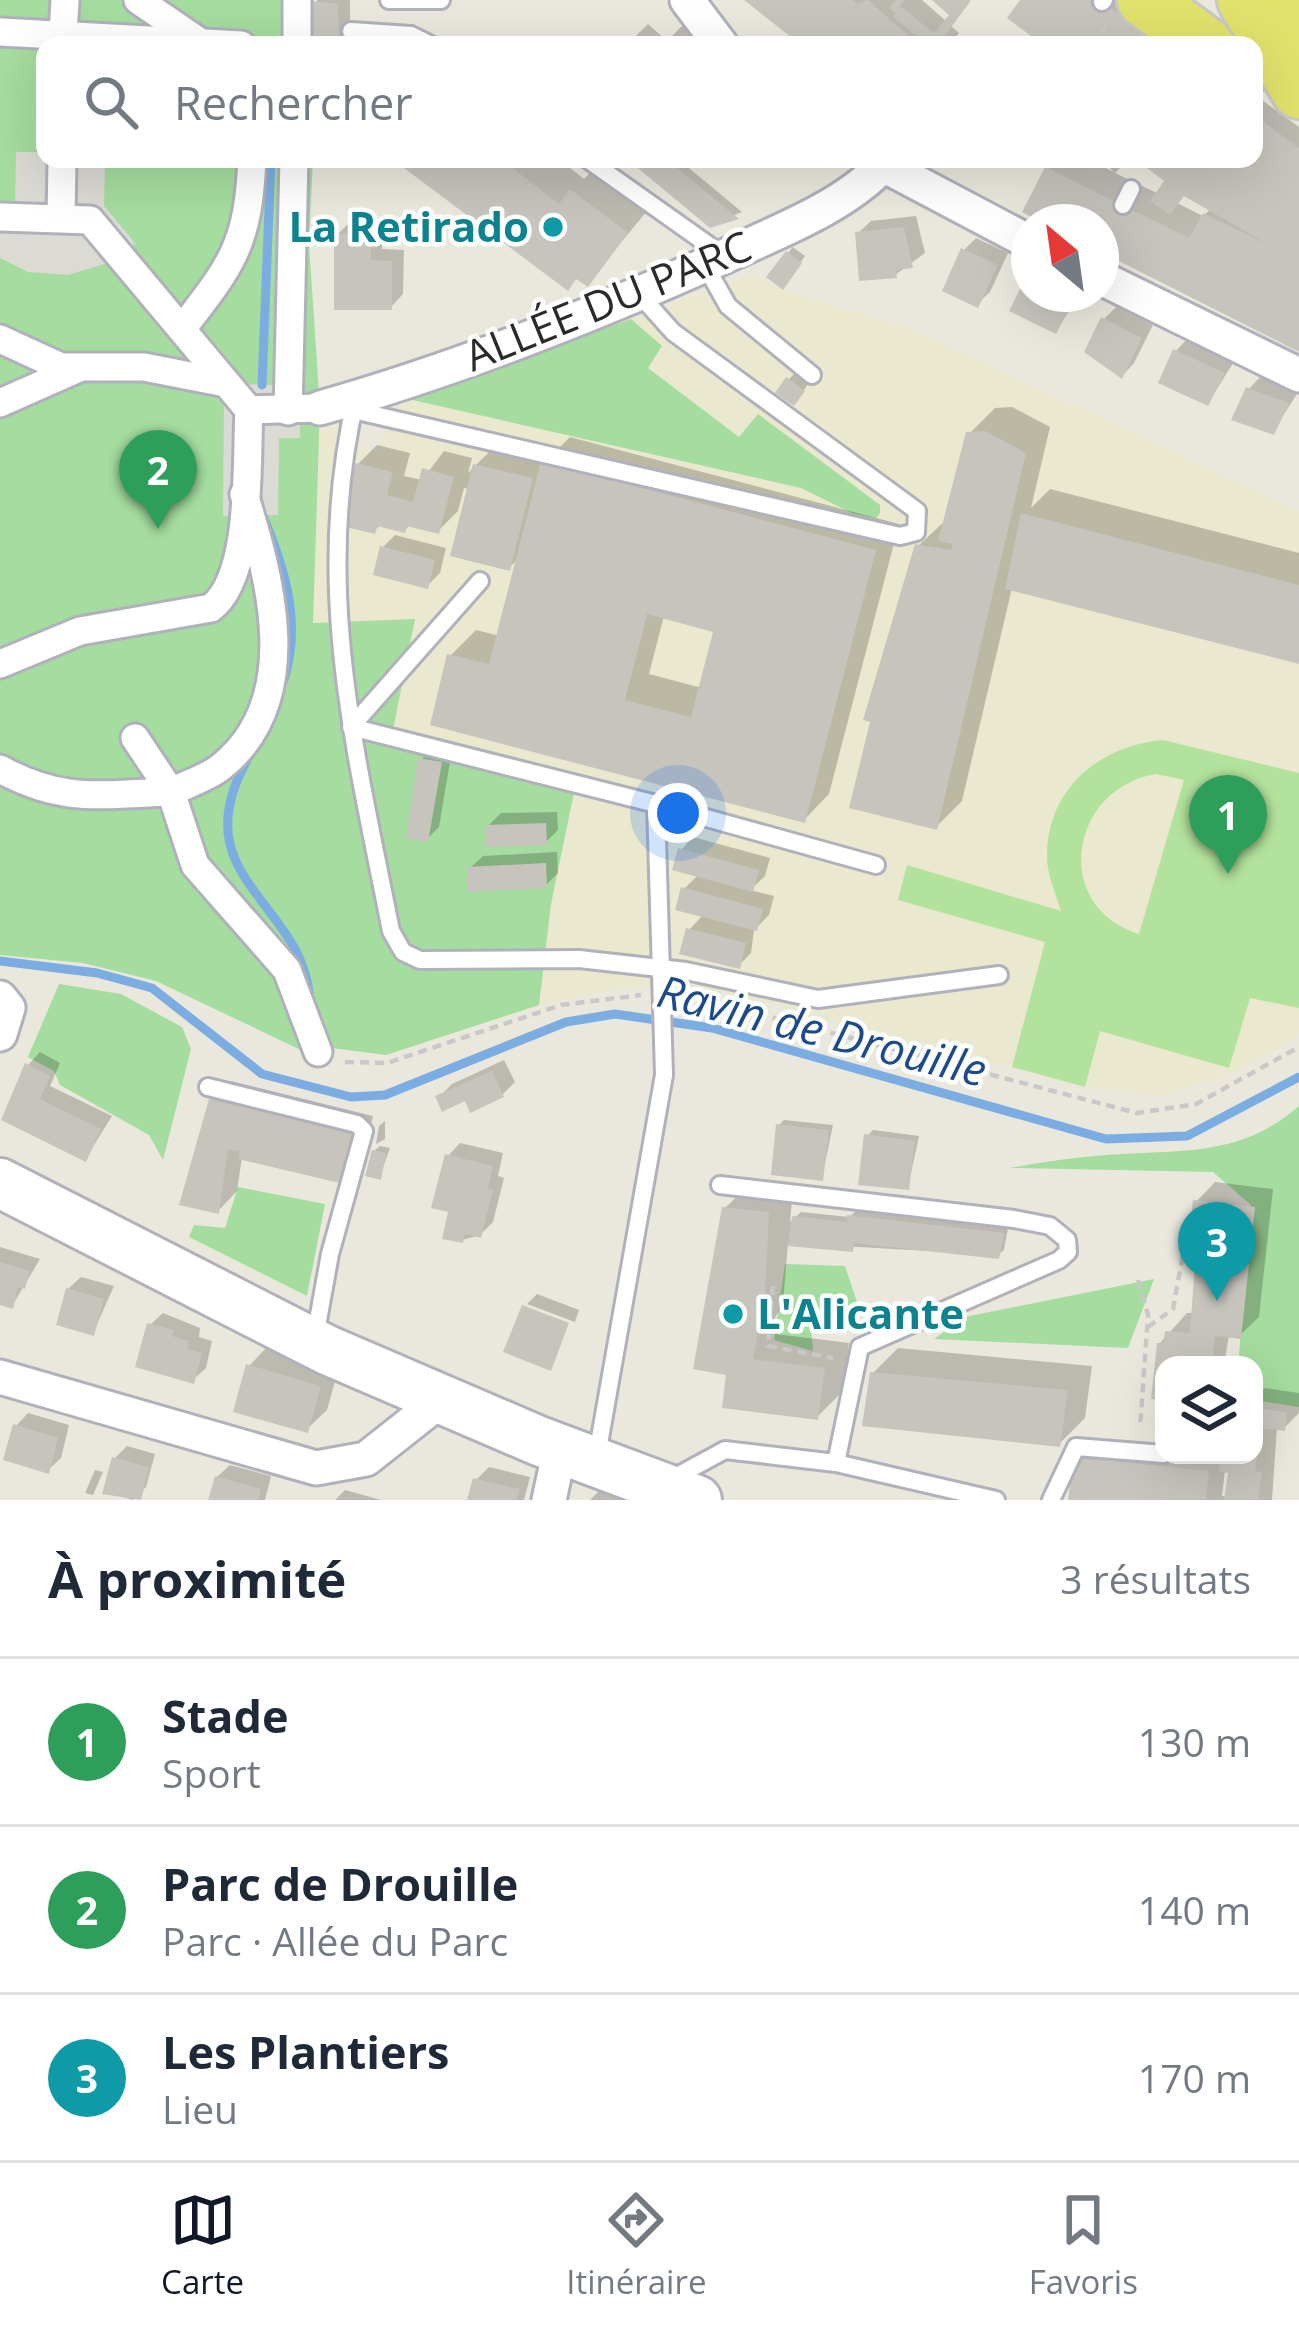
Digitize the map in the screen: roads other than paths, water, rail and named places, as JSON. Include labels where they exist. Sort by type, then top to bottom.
[{"type":"main road","points":[[1245,0],[1299,91]]},
{"type":"main road","points":[[1271,0],[1299,50]]},
{"type":"main road","points":[[1293,0],[1299,15]]},
{"type":"main road","points":[[1116,3],[1187,36]]},
{"type":"main road","points":[[1263,88],[1299,114]]},
{"type":"main road","points":[[0,1183],[314,1344],[578,1456],[678,1493]]},
{"type":"street","points":[[63,35],[65,0]]},
{"type":"street","points":[[138,0],[192,36]]},
{"type":"street","points":[[297,0],[297,36]]},
{"type":"street","points":[[687,0],[714,36]]},
{"type":"street","points":[[0,32],[79,36]]},
{"type":"street","points":[[61,218],[62,168]]},
{"type":"street","points":[[182,328],[237,255],[250,205],[252,168]]},
{"type":"street","points":[[249,410],[329,406],[295,168]]},
{"type":"street","name":"ALLÉE DU PARC","points":[[329,406],[639,294],[715,261],[850,192],[872,168]]},
{"type":"street","points":[[888,168],[1011,233]]},
{"type":"street","points":[[0,218],[90,220],[98,226],[249,410],[234,579],[211,608],[80,632],[0,664]]},
{"type":"street","points":[[1119,287],[1299,375]]},
{"type":"street","points":[[0,339],[61,368],[144,367],[226,383]]},
{"type":"street","points":[[0,403],[81,367]]},
{"type":"street","points":[[0,769],[48,792],[76,798],[171,792],[218,769],[237,751],[250,732],[271,668],[275,630],[270,580],[244,494]]},
{"type":"street","points":[[135,738],[171,792],[195,865],[287,970],[318,1052]]},
{"type":"street","points":[[0,998],[8,1008],[0,1034]]},
{"type":"street","points":[[0,1377],[316,1468],[366,1460],[442,1400]]},
{"type":"street","points":[[549,1500],[578,1456]]},
{"type":"lane","points":[[388,0],[441,0]]},
{"type":"lane","points":[[351,32],[413,36]]},
{"type":"lane","points":[[598,168],[715,261],[728,306],[812,375]]},
{"type":"lane","points":[[639,294],[673,332],[916,511],[916,532],[900,536],[329,406],[338,483],[340,671],[391,931],[403,952],[420,960],[579,959],[663,968],[818,1000],[999,975]]},
{"type":"lane","points":[[351,727],[480,581]]},
{"type":"lane","points":[[351,727],[876,865]]},
{"type":"lane","points":[[578,1456],[626,1309],[664,1076],[656,804]]},
{"type":"lane","points":[[208,1087],[357,1124],[364,1131],[330,1254],[314,1344]]},
{"type":"lane","points":[[720,1185],[1014,1219],[1050,1226],[1067,1240],[1065,1257],[860,1347],[836,1463]]},
{"type":"lane","points":[[1051,1500],[1071,1449],[1155,1454]]},
{"type":"lane","points":[[678,1493],[725,1450],[836,1463],[995,1500]]},
{"type":"waterway","points":[[262,385],[271,168]]},
{"type":"waterway","points":[[263,516],[289,599],[291,642],[282,685]]},
{"type":"waterway","points":[[253,750],[232,794],[228,829],[235,859],[250,886],[289,938],[303,968],[310,1004]]},
{"type":"waterway","name":"Ravin de Drouille","points":[[0,961],[97,973],[152,988],[262,1074],[351,1097],[385,1095],[566,1022],[615,1014],[712,1028],[1106,1139],[1187,1136],[1299,1077]]},
{"type":"place","name":"La Retirado","points":[[553,227]]},
{"type":"place","name":"Parc de Drouille","points":[[158,529]]},
{"type":"place","name":"Stade","points":[[1228,874]]},
{"type":"place","name":"Les Plantiers","points":[[1217,1301]]},
{"type":"place","name":"L'Alicante","points":[[733,1314]]}]
